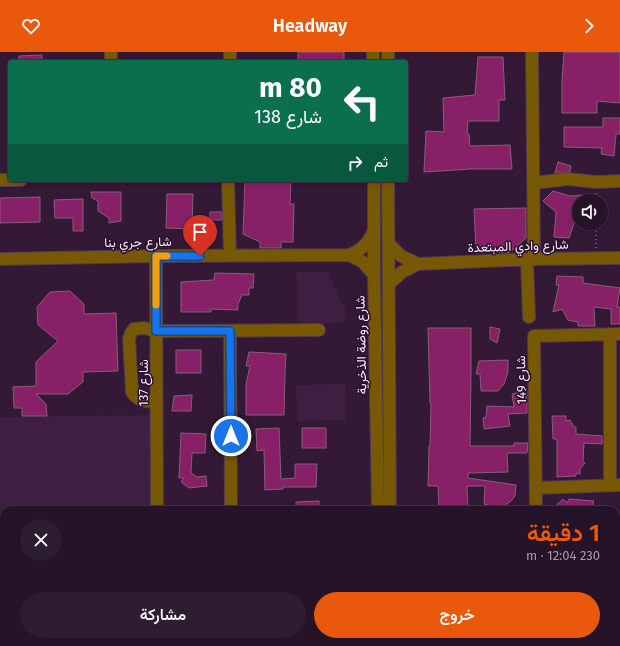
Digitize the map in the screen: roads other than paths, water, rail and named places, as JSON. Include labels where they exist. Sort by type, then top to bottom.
[{"type":"street","points":[[529,317],[533,183],[532,52]]},
{"type":"street","points":[[533,183],[568,179],[596,182],[620,181]]},
{"type":"street","points":[[228,182],[230,255]]},
{"type":"street","name":"شارع روضة الذخرية","points":[[374,182],[378,506]]},
{"type":"street","points":[[388,182],[390,506]]},
{"type":"street","points":[[349,255],[366,245],[371,238],[374,228]]},
{"type":"street","points":[[389,244],[402,256],[418,264]]},
{"type":"street","name":"شارع جري بنا","points":[[0,259],[230,255],[349,255]]},
{"type":"street","points":[[349,255],[363,262],[374,275]]},
{"type":"street","name":"شارع 137","points":[[156,256],[157,506]]},
{"type":"street","name":"شارع وادي المبتعدة","points":[[389,284],[402,272],[418,264],[530,259],[620,258]]},
{"type":"street","points":[[157,402],[141,401],[135,397],[132,392],[129,339],[134,329],[144,328],[156,331],[319,330]]},
{"type":"street","points":[[230,331],[231,506]]},
{"type":"street","points":[[536,488],[615,485],[615,334]]},
{"type":"street","name":"شارع 149","points":[[536,506],[534,336],[615,334]]}]
